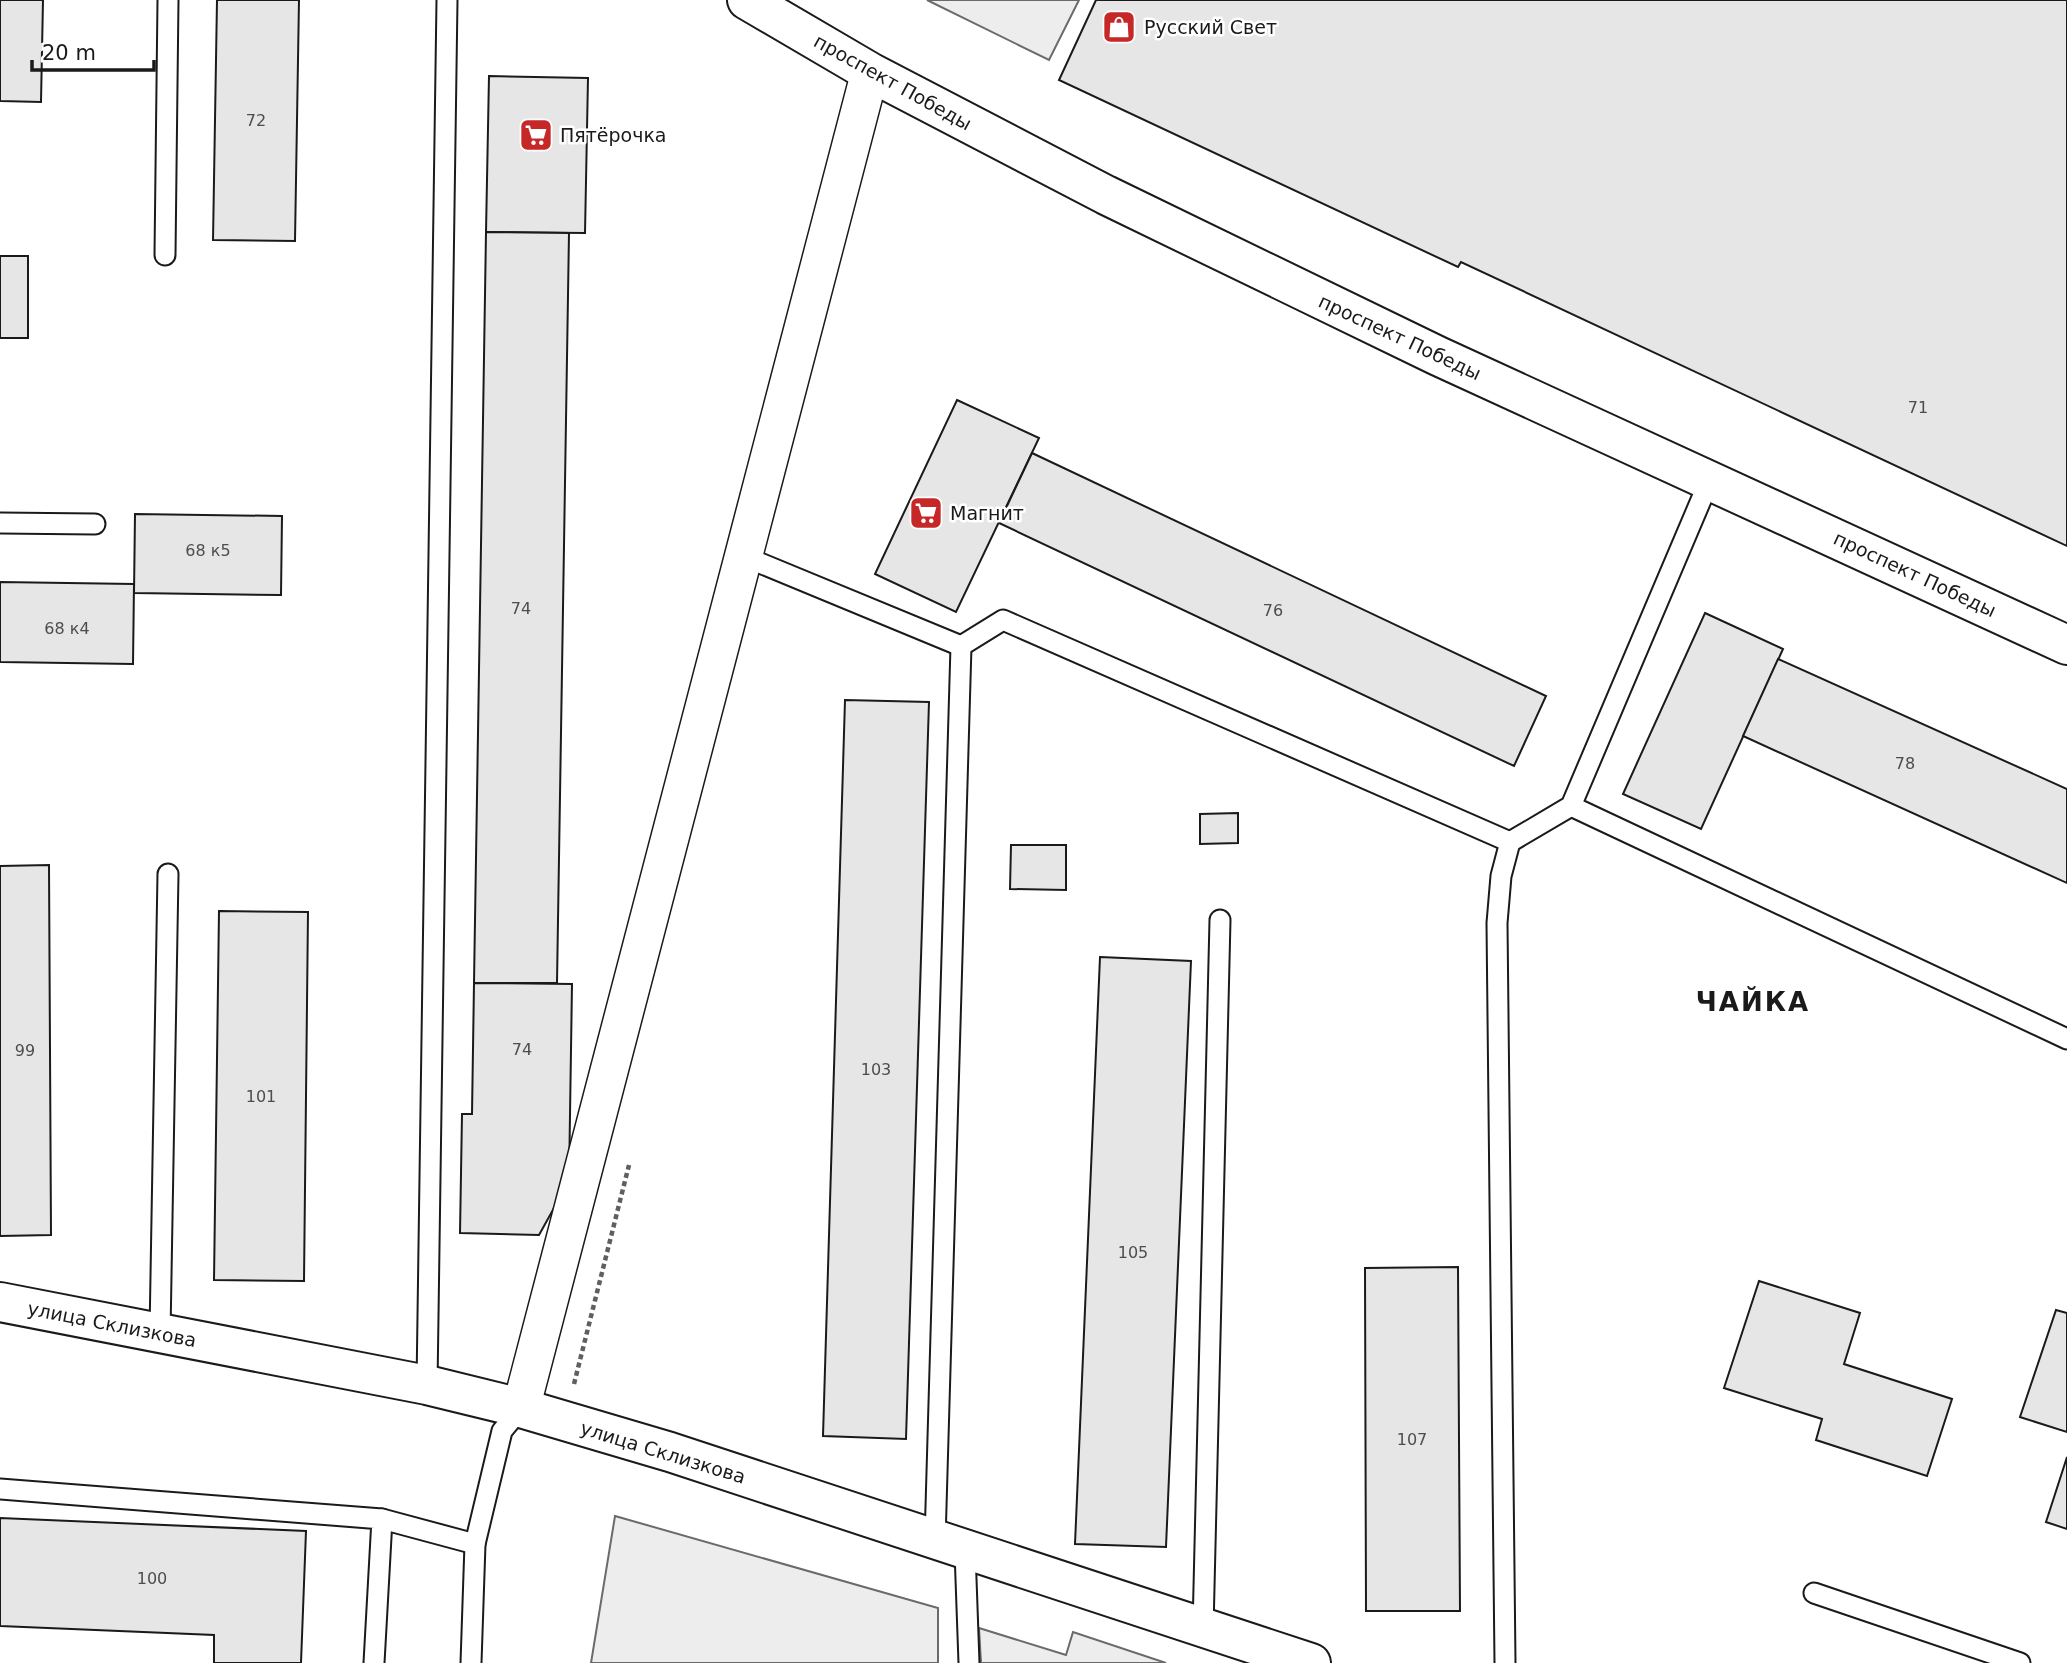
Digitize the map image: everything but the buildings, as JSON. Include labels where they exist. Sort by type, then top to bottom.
[{"type":"main road","name":"проспект Победы","points":[[747,0],[870,72],[1142,213],[1438,356],[2067,645]]},
{"type":"main road","name":"улица Склизкова","points":[[0,1302],[427,1385],[522,1408],[670,1452],[1311,1663]]},
{"type":"street","points":[[522,1408],[870,72]]},
{"type":"lane","points":[[165,255],[168,0]]},
{"type":"lane","points":[[427,1385],[447,0]]},
{"type":"lane","points":[[1505,1663],[1497,923],[1501,876],[1510,842],[1571,806],[1710,479]]},
{"type":"lane","points":[[0,523],[94,524]]},
{"type":"lane","points":[[743,556],[961,646]]},
{"type":"lane","points":[[961,646],[1003,620],[1510,842]]},
{"type":"lane","points":[[961,646],[950,1546],[969,1663]]},
{"type":"lane","points":[[1571,806],[2067,1040]]},
{"type":"lane","points":[[160,1333],[168,874]]},
{"type":"lane","points":[[1203,1629],[1220,920]]},
{"type":"lane","points":[[471,1663],[475,1544],[502,1431],[522,1408]]},
{"type":"lane","points":[[0,1489],[382,1519],[475,1544]]},
{"type":"lane","points":[[374,1663],[382,1519]]},
{"type":"lane","points":[[1814,1593],[2020,1663]]},
{"type":"shaded area","points":[[927,0],[1079,0],[1049,60]]},
{"type":"shaded area","points":[[615,1516],[938,1608],[938,1663],[591,1663]]},
{"type":"shaded area","points":[[979,1628],[1066,1655],[1073,1632],[1166,1663],[981,1663]]},
{"type":"place","name":"Русский Свет","points":[[1119,27]]},
{"type":"place","name":"Пятёрочка","points":[[536,135]]},
{"type":"place","name":"Магнит","points":[[926,513]]},
{"type":"district","name":"ЧАЙКА","points":[[1753,1002]]}]
